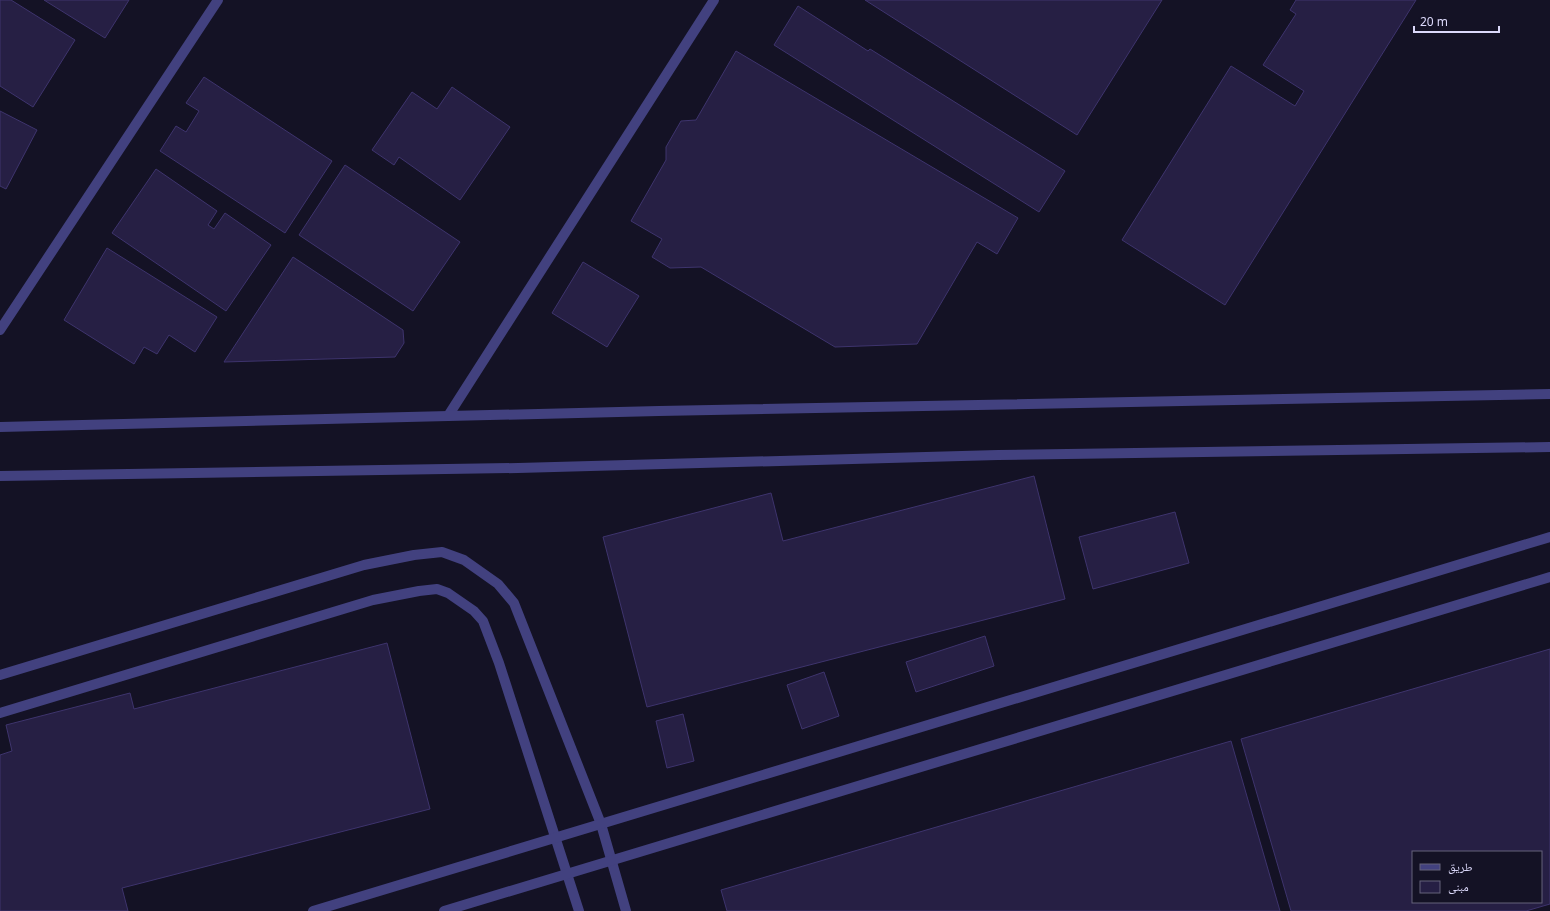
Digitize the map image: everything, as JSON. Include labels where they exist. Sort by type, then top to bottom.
[{"type":"street","points":[[0,330],[218,0]]},
{"type":"street","points":[[448,416],[714,0]]},
{"type":"street","points":[[0,427],[448,416],[1550,394]]},
{"type":"street","points":[[0,476],[518,468],[998,454],[1550,447]]},
{"type":"street","points":[[313,911],[1550,537]]},
{"type":"street","points":[[0,675],[364,565],[414,555],[442,552],[464,560],[498,584],[514,603],[600,824],[626,911]]},
{"type":"street","points":[[444,911],[1550,577]]},
{"type":"street","points":[[0,713],[373,600],[438,589],[448,593],[474,611],[483,621],[499,663],[557,838],[579,911]]},
{"type":"building","points":[[0,0],[11,0],[75,40],[33,107],[0,86]]},
{"type":"building","points":[[44,0],[129,0],[105,38]]},
{"type":"building","points":[[865,0],[1162,0],[1077,135]]},
{"type":"building","points":[[1296,0],[1416,0],[1225,305],[1122,240],[1231,66],[1295,106],[1304,91],[1263,65],[1296,14],[1290,10]]},
{"type":"building","points":[[798,6],[868,51],[870,49],[1065,171],[1039,212],[774,45]]},
{"type":"building","points":[[736,51],[1018,218],[997,254],[977,242],[917,344],[835,347],[701,267],[670,268],[652,257],[662,239],[631,221],[666,160],[666,147],[681,121],[696,120]]},
{"type":"building","points":[[204,77],[332,161],[285,233],[160,151],[176,126],[186,132],[199,111],[186,103]]},
{"type":"building","points":[[452,87],[510,127],[460,200],[399,157],[394,165],[372,150],[412,92],[437,109]]},
{"type":"building","points":[[0,111],[37,130],[6,189],[0,186]]},
{"type":"building","points":[[345,165],[460,242],[413,311],[299,235]]},
{"type":"building","points":[[156,169],[217,211],[208,225],[214,229],[225,213],[271,245],[226,311],[112,233]]},
{"type":"building","points":[[107,248],[217,317],[195,352],[169,335],[157,354],[144,347],[134,364],[64,320]]},
{"type":"building","points":[[293,257],[403,330],[404,343],[395,357],[224,362]]},
{"type":"building","points":[[583,262],[639,296],[607,347],[552,313]]},
{"type":"building","points":[[1034,476],[1065,599],[647,707],[603,537],[771,493],[783,541]]},
{"type":"building","points":[[1175,512],[1189,563],[1093,589],[1079,537]]},
{"type":"building","points":[[985,636],[994,666],[916,692],[906,662]]},
{"type":"building","points":[[387,643],[430,809],[122,888],[128,911],[0,911],[0,755],[12,751],[6,725],[130,693],[134,709]]},
{"type":"building","points":[[1550,649],[1550,904],[1526,911],[1291,911],[1241,739]]},
{"type":"building","points":[[824,672],[839,716],[802,729],[787,685]]},
{"type":"building","points":[[683,714],[694,761],[667,768],[656,721]]},
{"type":"building","points":[[1231,741],[1280,911],[727,911],[721,890]]}]
